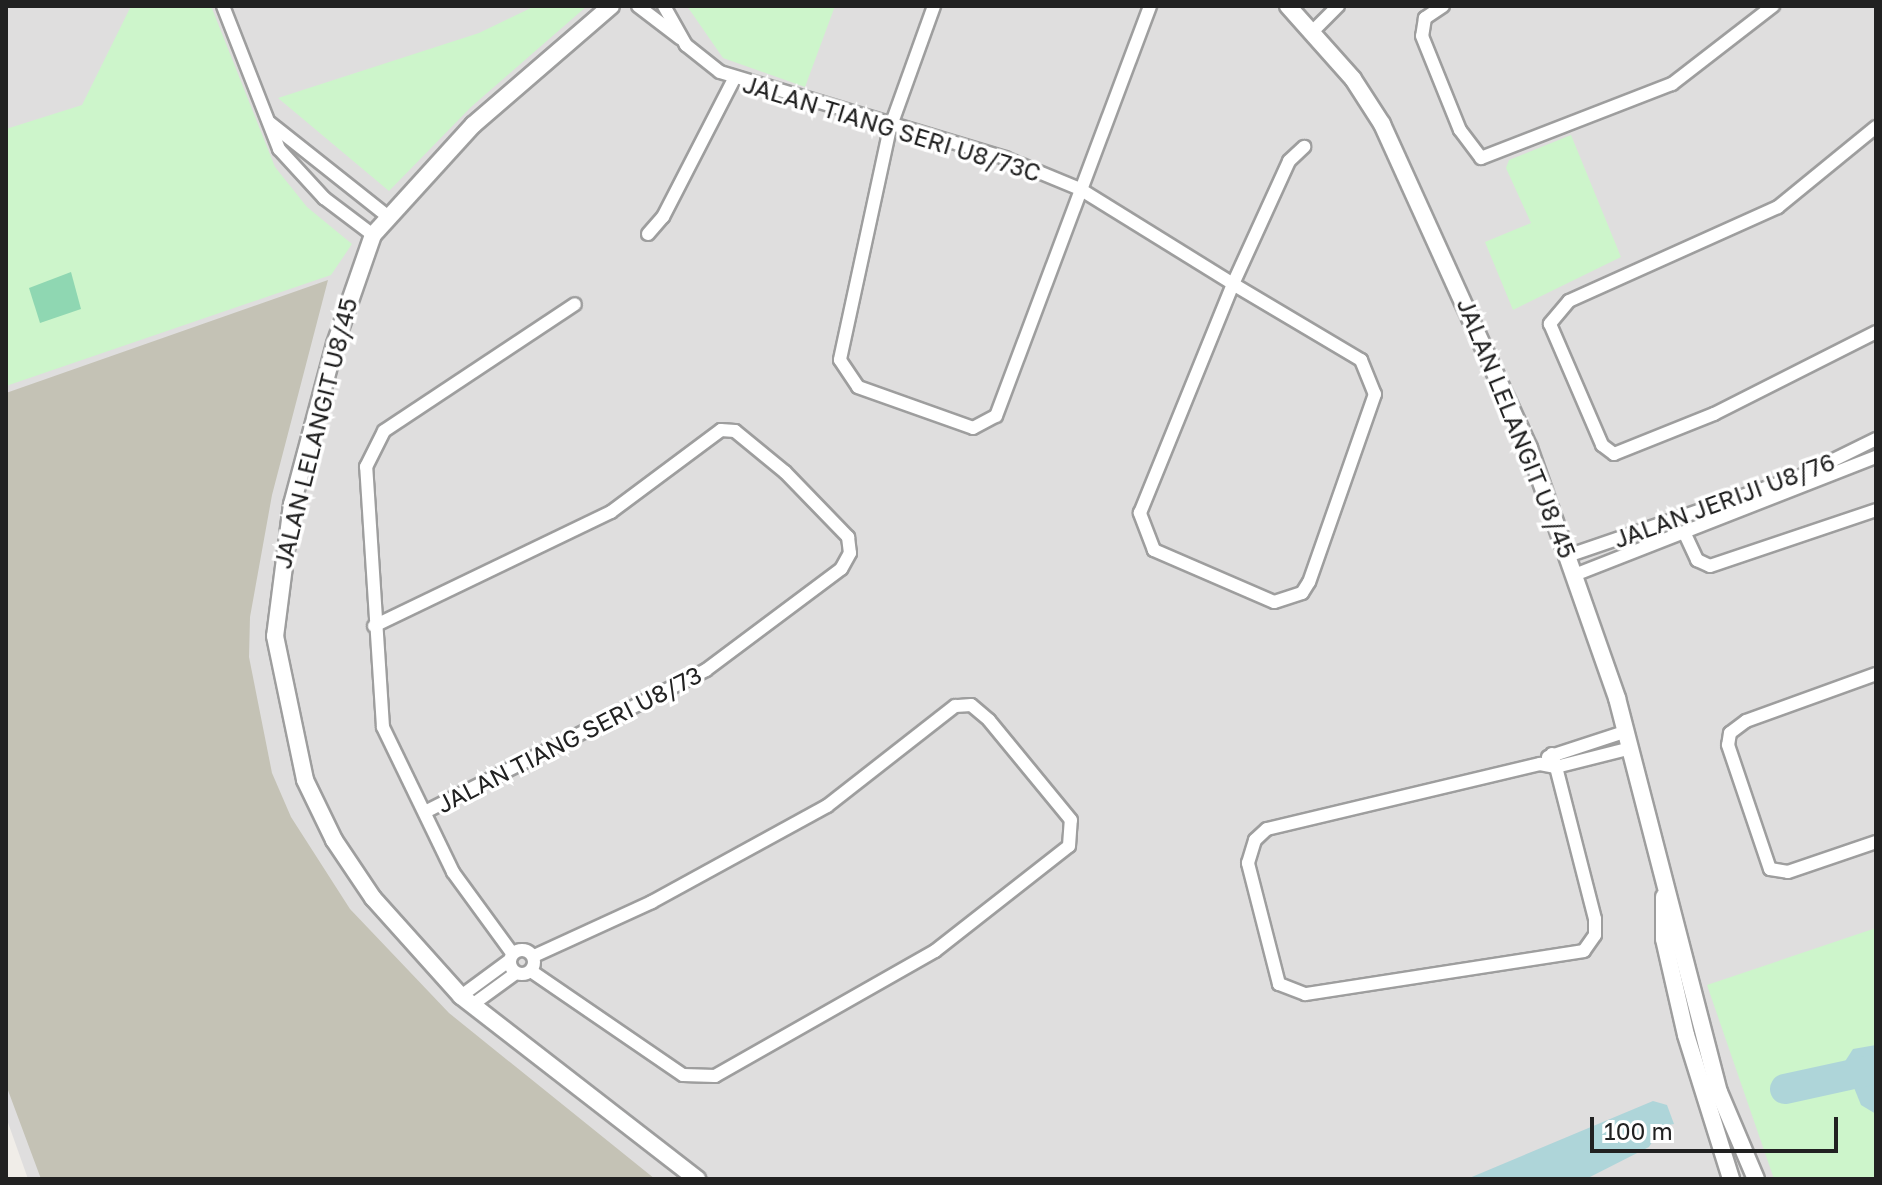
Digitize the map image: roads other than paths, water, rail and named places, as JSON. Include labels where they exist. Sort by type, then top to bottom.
[{"type":"street","points":[[223,6],[270,123],[294,168],[373,235]]},
{"type":"street","name":"JALAN LELANGIT U8/45","points":[[611,6],[473,125],[386,215],[373,235],[323,383],[281,551],[278,672],[305,780],[334,840],[392,922],[467,1000],[697,1179]]},
{"type":"street","name":"JALAN TIANG SERI U8/73C","points":[[638,6],[734,79],[890,128],[1005,158],[1080,189],[1357,356],[1375,386],[1309,582],[1302,593],[1281,602],[1154,550],[1141,525],[1142,505],[1233,284]]},
{"type":"street","name":"JALAN TIANG SERI U8/73C","points":[[664,6],[680,38]]},
{"type":"street","points":[[934,6],[890,128],[841,366],[858,387],[960,425],[980,427],[996,416],[1150,6]]},
{"type":"street","points":[[1311,33],[1338,6]]},
{"type":"street","points":[[1443,6],[1425,18],[1422,36],[1460,130],[1481,158],[1672,84],[1773,6]]},
{"type":"street","name":"JALAN LELANGIT U8/45","points":[[1295,8],[1382,124],[1485,344],[1570,555],[1627,731],[1664,888],[1682,933],[1703,1030],[1731,1126],[1754,1176]]},
{"type":"street","points":[[648,234],[734,79]]},
{"type":"street","points":[[270,123],[386,215]]},
{"type":"street","points":[[1876,127],[1778,207],[1569,301],[1550,324],[1602,445],[1620,454],[1845,352],[1876,332]]},
{"type":"street","points":[[1233,284],[1289,161],[1304,147]]},
{"type":"street","name":"JALAN TIANG SERI U8/73","points":[[516,973],[511,956],[453,872],[427,811],[383,727],[365,478],[376,439],[575,304]]},
{"type":"street","name":"JALAN TIANG SERI U8/73","points":[[374,626],[621,506],[721,430],[735,431],[775,463],[848,537],[850,553],[841,569],[706,670],[427,811]]},
{"type":"street","name":"JALAN JERIJI U8/76","points":[[1570,555],[1801,476],[1876,439]]},
{"type":"street","name":"JALAN JERIJI U8/76","points":[[1577,574],[1875,460]]},
{"type":"street","points":[[1685,534],[1697,560],[1710,566],[1876,510]]},
{"type":"street","points":[[1876,674],[1746,721],[1730,733],[1728,745],[1775,872],[1876,842]]},
{"type":"street","points":[[467,1000],[516,973],[531,971],[696,1079],[735,1066],[926,958],[1069,846],[1072,836],[1068,813],[989,720],[971,705],[955,706],[827,806],[652,902],[534,956]]},
{"type":"street","points":[[1554,761],[1627,731]]},
{"type":"street","points":[[1554,761],[1595,919],[1595,935],[1584,951],[1305,994],[1279,984],[1248,871],[1248,854],[1260,835],[1293,820],[1554,761],[1631,748]]},
{"type":"street","name":"JALAN LELANGIT U8/45","points":[[1664,888],[1664,939],[1686,1035],[1731,1179]]},
{"type":"street","points":[[467,1000],[511,956],[522,949],[534,956]]},
{"type":"street","points":[[531,971],[534,956]]},
{"type":"water","points":[[1876,1045],[1876,1114],[1861,1105],[1844,1063],[1853,1049]]},
{"type":"water","points":[[1653,1101],[1667,1105],[1674,1124],[1662,1126],[1649,1147],[1586,1179],[1467,1179]]},
{"type":"waterway","points":[[1785,1089],[1876,1069]]}]
